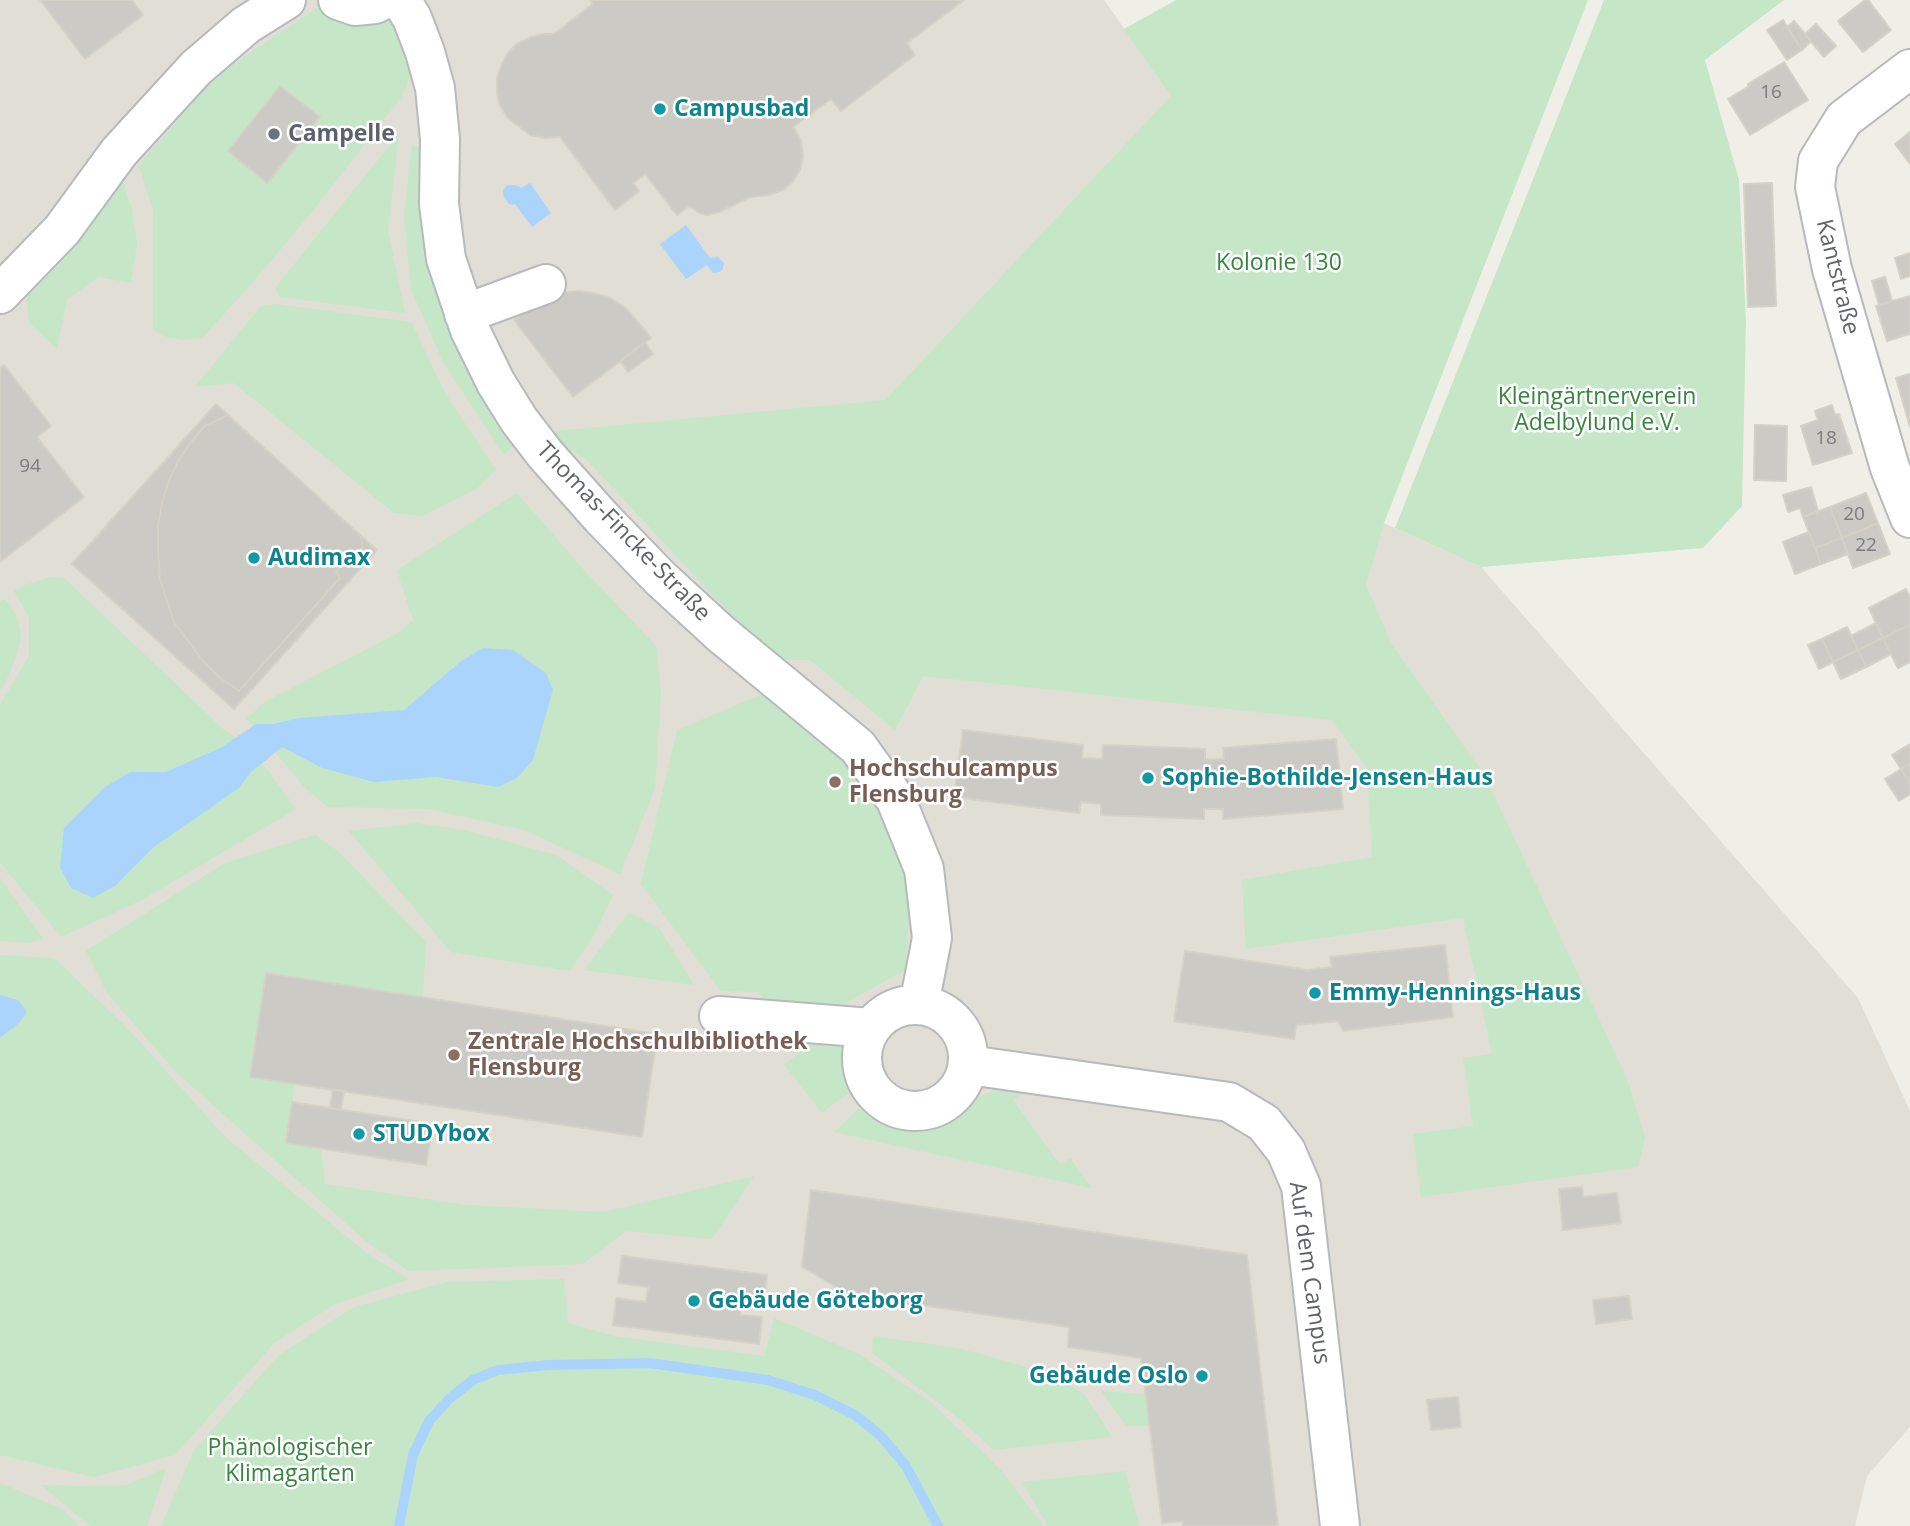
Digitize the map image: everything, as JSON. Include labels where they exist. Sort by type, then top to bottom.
[{"type":"street","points":[[0,294],[62,230],[119,152],[197,68],[246,25],[286,0]]},
{"type":"street","points":[[338,0],[355,6],[375,4],[383,0]]},
{"type":"street","name":"Thomas-Fincke-Straße","points":[[401,0],[412,18],[425,52],[435,89],[440,139],[439,204],[446,259],[470,330],[496,383],[519,420],[560,471],[660,578],[721,634],[858,747],[896,800],[924,869],[932,938],[919,1005]]},
{"type":"street","name":"Kantstraße","points":[[1910,69],[1844,119],[1818,161],[1815,187],[1832,269],[1890,468],[1910,518]]},
{"type":"street","points":[[464,314],[546,284]]},
{"type":"street","points":[[919,1005],[931,1007],[948,1016],[960,1029],[967,1046],[969,1065],[960,1087],[948,1101],[932,1109],[913,1112],[887,1104],[874,1091],[865,1075],[862,1057],[864,1044],[872,1028],[884,1014],[901,1007],[919,1005]]},
{"type":"street","points":[[719,1016],[872,1028]]},
{"type":"street","name":"Auf dem Campus","points":[[969,1065],[1229,1102],[1264,1123],[1286,1151],[1301,1186],[1340,1526]]},
{"type":"shaded area","name":"Hochschulcampus Flensburg","points":[[0,0],[1104,0],[1172,96],[885,400],[1142,414],[1481,567],[1858,998],[1910,1111],[1910,1427],[1867,1476],[1855,1526],[0,1526]]},
{"type":"green space","name":"Kolonie 130","points":[[1176,0],[1588,0],[1384,523],[1366,585],[1391,643],[1485,776],[1628,1081],[1645,1138],[1638,1167],[1421,1197],[1413,1134],[1473,1126],[1463,1058],[1492,1054],[1463,918],[1246,949],[1242,880],[1372,857],[1367,768],[1332,720],[923,676],[895,730],[810,660],[773,660],[588,461],[545,432],[885,400],[1171,96],[1124,29]]},
{"type":"green space","name":"Kleingärtnerverein Adelbylund e.V.","points":[[1604,0],[1784,0],[1705,60],[1739,180],[1746,321],[1742,506],[1703,548],[1481,567],[1395,528]]},
{"type":"green space","points":[[317,8],[332,8],[362,23],[388,22],[410,42],[415,67],[400,99],[310,214],[202,338],[184,340],[167,337],[153,330],[153,211],[139,165],[218,74]]},
{"type":"green space","points":[[399,134],[388,230],[405,313],[280,297],[275,288]]},
{"type":"green space","points":[[412,144],[420,148],[420,188],[430,188],[517,442],[504,455],[443,362],[411,289],[404,217]]},
{"type":"green space","points":[[122,181],[132,209],[137,244],[131,283],[99,277],[67,299],[57,349],[29,322],[25,286],[73,240]]},
{"type":"green space","points":[[275,304],[411,322],[445,393],[496,470],[477,489],[422,516],[394,513],[234,383],[195,387],[261,306]]},
{"type":"green space","points":[[517,493],[583,569],[656,646],[661,694],[655,789],[620,874],[524,830],[428,809],[328,807],[306,789],[246,718],[258,709],[258,706],[400,632],[413,620],[397,570]]},
{"type":"green space","points":[[51,577],[64,578],[224,730],[236,738],[266,768],[296,809],[142,900],[61,937],[0,862],[0,705],[29,656],[29,617],[14,591]]},
{"type":"green space","points":[[4,599],[18,619],[21,635],[17,654],[0,690],[0,602]]},
{"type":"green space","points":[[770,691],[861,774],[890,819],[912,882],[905,970],[787,1036],[759,992],[721,991],[641,884],[677,730]]},
{"type":"green space","points":[[416,823],[464,830],[556,855],[613,895],[594,935],[570,971],[451,952],[349,831]]},
{"type":"green space","points":[[315,835],[339,852],[426,942],[423,997],[266,973],[250,1076],[295,1083],[286,1143],[321,1149],[325,1184],[467,1205],[604,1212],[754,1176],[712,1239],[626,1231],[583,1264],[409,1271],[368,1243],[176,1072],[107,993],[86,951],[225,863]]},
{"type":"green space","points":[[0,878],[43,939],[28,943],[0,941]]},
{"type":"green space","points":[[629,912],[659,928],[694,985],[584,970]]},
{"type":"green space","points":[[0,955],[54,958],[133,1034],[225,1137],[369,1255],[409,1279],[335,1304],[274,1343],[175,1455],[94,1477],[0,1455]]},
{"type":"green space","points":[[817,1041],[842,1046],[848,1093],[822,1113],[784,1064]]},
{"type":"green space","points":[[1005,1085],[1030,1088],[1013,1100],[1060,1165],[1070,1158],[1091,1188],[834,1132],[860,1108],[888,1125],[911,1131],[937,1129],[960,1116],[977,1098]]},
{"type":"green space","name":"Phänologischer Klimagarten","points":[[564,1279],[568,1323],[614,1336],[764,1356],[774,1318],[857,1353],[928,1400],[1001,1470],[1043,1526],[161,1526],[194,1450],[279,1355],[354,1307],[447,1282]]},
{"type":"green space","points":[[873,1336],[958,1348],[1045,1372],[1084,1394],[1112,1437],[994,1450],[960,1419],[872,1353]]},
{"type":"green space","points":[[1101,1391],[1145,1394],[1150,1426],[1126,1426]]},
{"type":"green space","points":[[166,1468],[147,1526],[90,1526],[41,1485],[126,1485]]},
{"type":"green space","points":[[1125,1471],[1139,1526],[1048,1526],[1022,1482]]},
{"type":"green space","points":[[0,1483],[62,1509],[80,1526],[0,1526]]},
{"type":"water","points":[[530,183],[551,213],[532,227],[515,204],[508,203],[503,195],[506,186],[521,188]]},
{"type":"water","points":[[686,225],[710,258],[718,257],[724,263],[720,272],[713,273],[707,265],[686,279],[660,244]]},
{"type":"water","points":[[483,648],[513,650],[546,673],[553,690],[533,760],[517,778],[498,787],[436,777],[374,782],[322,768],[282,747],[250,773],[239,788],[154,847],[115,886],[93,898],[71,888],[60,867],[64,828],[105,787],[130,772],[166,772],[222,747],[256,724],[404,710],[460,662]]},
{"type":"water","points":[[0,995],[18,1000],[27,1012],[19,1023],[0,1038]]},
{"type":"building","points":[[40,0],[132,0],[143,15],[85,59]]},
{"type":"building","name":"Campusbad","points":[[590,0],[964,0],[907,43],[915,55],[841,111],[831,99],[793,127],[801,141],[803,156],[800,170],[785,189],[769,195],[750,197],[707,215],[689,206],[677,215],[645,174],[633,183],[639,191],[615,210],[560,137],[530,135],[508,118],[500,106],[497,78],[508,53],[517,44],[531,37],[554,34],[593,4]]},
{"type":"building","points":[[1868,0],[1891,30],[1863,52],[1838,21]]},
{"type":"building","points":[[1783,20],[1802,50],[1787,60],[1767,30]]},
{"type":"building","points":[[1794,21],[1811,41],[1802,50],[1787,27]]},
{"type":"building","points":[[1816,24],[1836,46],[1824,57],[1805,34]]},
{"type":"building","points":[[1784,62],[1808,100],[1750,135],[1728,99]]},
{"type":"building","name":"Campelle","points":[[280,86],[320,117],[267,183],[228,151]]},
{"type":"building","points":[[1910,132],[1910,164],[1895,144]]},
{"type":"building","points":[[1772,183],[1776,306],[1748,307],[1744,184]]},
{"type":"building","points":[[1910,253],[1910,276],[1901,279],[1895,258]]},
{"type":"building","points":[[1885,277],[1892,301],[1879,305],[1872,281]]},
{"type":"building","points":[[579,291],[610,298],[626,308],[651,338],[573,397],[514,320],[542,299],[558,293]]},
{"type":"building","points":[[1910,296],[1910,334],[1887,341],[1876,306]]},
{"type":"building","points":[[645,342],[653,354],[628,372],[620,361]]},
{"type":"building","points":[[4,365],[51,426],[37,437],[84,497],[0,562],[0,368]]},
{"type":"building","points":[[1910,374],[1910,427],[1896,378]]},
{"type":"building","points":[[216,404],[228,415],[205,426],[178,461],[168,483],[158,525],[158,552],[160,579],[174,622],[203,661],[219,677],[239,691],[340,578],[336,571],[363,547],[360,535],[377,550],[234,709],[72,564]]},
{"type":"building","points":[[1832,405],[1835,415],[1839,414],[1852,453],[1813,465],[1801,426],[1818,420],[1815,411]]},
{"type":"building","name":"Audimax","points":[[228,415],[360,535],[363,547],[336,571],[340,578],[239,691],[203,661],[174,622],[160,579],[158,552],[158,525],[162,503],[178,461],[205,426]]},
{"type":"building","points":[[1755,425],[1787,426],[1786,481],[1754,480]]},
{"type":"building","points":[[1811,487],[1818,511],[1803,517],[1800,508],[1788,512],[1783,495]]},
{"type":"building","points":[[1866,493],[1878,523],[1842,538],[1830,507]]},
{"type":"building","points":[[1830,507],[1842,538],[1815,548],[1803,517]]},
{"type":"building","points":[[1878,523],[1890,554],[1853,568],[1842,538]]},
{"type":"building","points":[[1809,532],[1821,564],[1795,574],[1783,542]]},
{"type":"building","points":[[1842,538],[1848,554],[1821,564],[1815,548]]},
{"type":"building","points":[[1906,589],[1910,597],[1910,625],[1883,638],[1869,608]]},
{"type":"building","points":[[1876,623],[1883,638],[1858,650],[1851,636]]},
{"type":"building","points":[[1910,625],[1910,662],[1898,668],[1883,638]]},
{"type":"building","points":[[1847,627],[1858,650],[1833,662],[1822,639]]},
{"type":"building","points":[[1883,638],[1891,654],[1866,667],[1858,650]]},
{"type":"building","points":[[1822,639],[1833,662],[1819,669],[1808,645]]},
{"type":"building","points":[[1858,650],[1866,667],[1841,679],[1833,662]]},
{"type":"building","name":"Sophie-Bothilde-Jensen-Haus","points":[[963,730],[1083,745],[1082,758],[1102,759],[1103,745],[1205,749],[1205,760],[1224,759],[1223,748],[1336,739],[1343,809],[1223,819],[1223,809],[1204,809],[1204,819],[1101,815],[1101,804],[1081,802],[1079,813],[954,797]]},
{"type":"building","points":[[1910,744],[1910,763],[1901,769],[1892,755]]},
{"type":"building","points":[[1910,763],[1910,783],[1901,769]]},
{"type":"building","points":[[1901,769],[1910,783],[1910,794],[1899,801],[1885,779]]},
{"type":"building","name":"Emmy-Hennings-Haus","points":[[1445,945],[1453,1017],[1343,1031],[1338,1021],[1296,1025],[1294,1039],[1174,1021],[1185,951],[1307,970],[1332,967],[1330,957]]},
{"type":"building","name":"Zentrale Hochschulbibliothek Flensburg","points":[[266,973],[657,1034],[642,1137],[250,1077]]},
{"type":"building","points":[[333,1089],[344,1091],[341,1110],[330,1108]]},
{"type":"building","name":"STUDYbox","points":[[292,1102],[433,1124],[426,1165],[286,1143]]},
{"type":"building","points":[[1582,1187],[1583,1197],[1617,1193],[1621,1223],[1563,1230],[1559,1189]]},
{"type":"building","name":"Gebäude Oslo","points":[[811,1190],[1247,1255],[1278,1526],[1183,1526],[1183,1521],[1162,1523],[1141,1358],[1068,1347],[1069,1327],[848,1294],[802,1267]]},
{"type":"building","name":"Gebäude Göteborg","points":[[622,1256],[767,1275],[764,1302],[742,1299],[740,1315],[762,1317],[759,1344],[613,1325],[616,1298],[646,1302],[648,1287],[618,1283]]},
{"type":"building","points":[[1629,1296],[1632,1319],[1596,1324],[1593,1300]]},
{"type":"building","points":[[1458,1397],[1461,1427],[1431,1430],[1427,1400]]},
{"type":"waterway","points":[[399,1526],[413,1455],[429,1421],[449,1399],[473,1380],[498,1370],[548,1365],[650,1363],[768,1380],[815,1395],[855,1415],[881,1436],[906,1466],[938,1526]]},
{"type":"place","name":"Campusbad","points":[[660,109]]},
{"type":"place","name":"Campelle","points":[[274,134]]},
{"type":"place","name":"Audimax","points":[[254,558]]},
{"type":"place","name":"Sophie-Bothilde-Jensen-Haus","points":[[1148,778]]},
{"type":"place","name":"Hochschulcampus Flensburg","points":[[835,782]]},
{"type":"place","name":"Emmy-Hennings-Haus","points":[[1315,993]]},
{"type":"place","name":"Zentrale Hochschulbibliothek Flensburg","points":[[454,1055]]},
{"type":"place","name":"STUDYbox","points":[[359,1134]]},
{"type":"place","name":"Gebäude Göteborg","points":[[694,1301]]},
{"type":"place","name":"Gebäude Oslo","points":[[1202,1376]]}]
